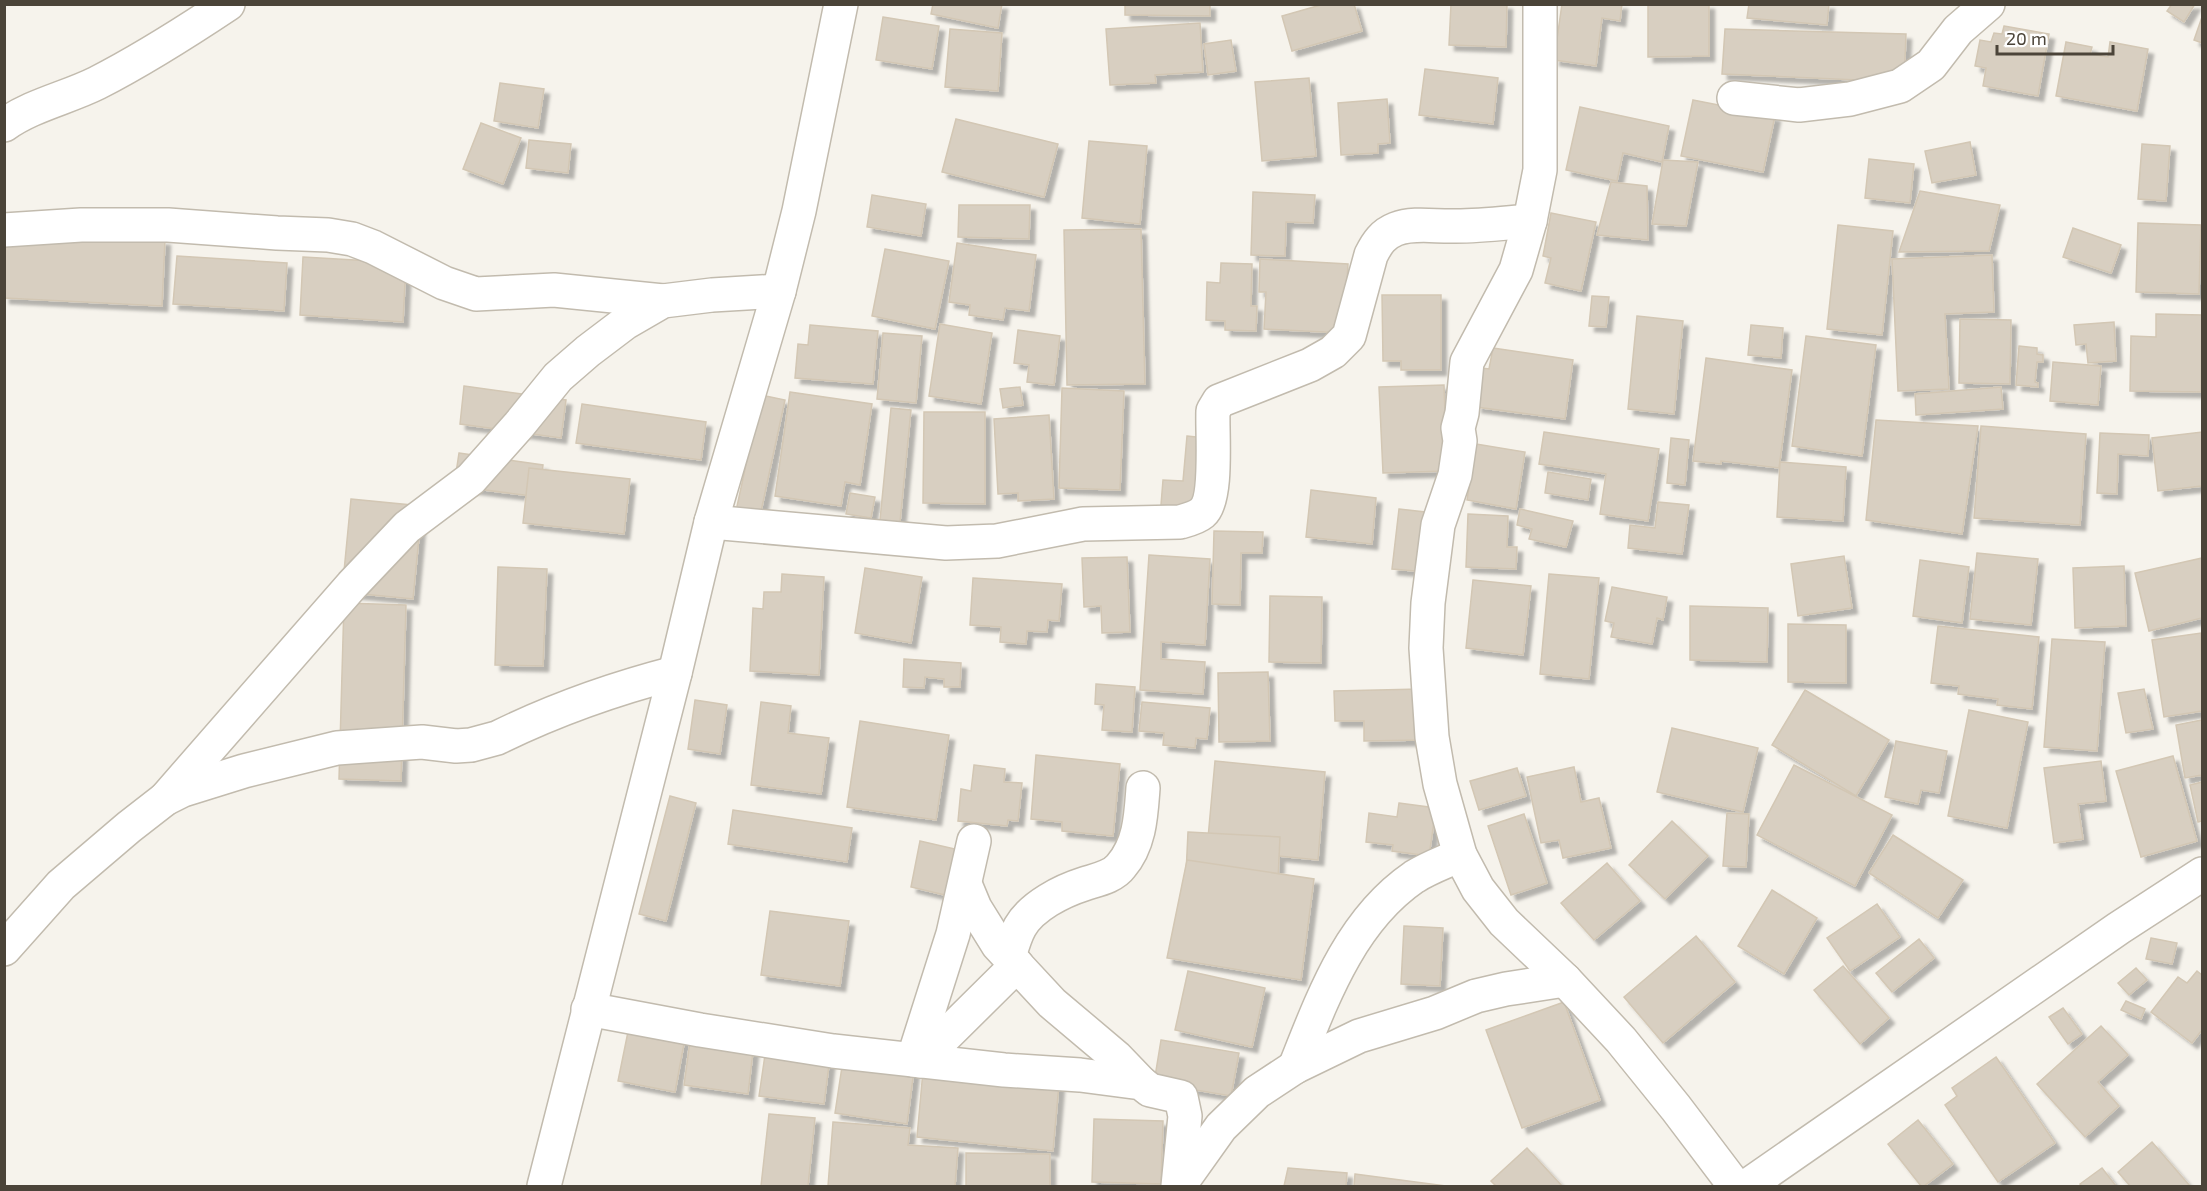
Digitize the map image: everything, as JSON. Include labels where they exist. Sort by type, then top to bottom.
[{"type":"street","points":[[9,120],[98,82],[180,36],[228,4]]},
{"type":"street","points":[[544,1186],[675,673],[711,522],[779,291],[799,211],[841,4]]},
{"type":"street","points":[[1540,4],[1540,161],[1530,221],[1516,270],[1467,362],[1462,413],[1458,428],[1460,441],[1455,475],[1438,525],[1428,603],[1426,648],[1432,737],[1440,784],[1460,855],[1478,888],[1504,922],[1565,980],[1621,1040],[1735,1186]]},
{"type":"street","points":[[1734,98],[1799,105],[1850,99],[1900,86],[1931,65],[1958,30],[1988,4]]},
{"type":"street","points":[[711,522],[946,543],[997,541],[1083,524],[1180,522],[1191,519],[1203,513],[1212,492],[1213,411],[1219,401],[1310,365],[1333,352],[1349,336],[1371,255],[1386,234],[1412,225],[1457,226],[1530,221]]},
{"type":"street","points":[[4,230],[81,225],[168,225],[328,235],[352,239],[373,247],[444,283],[476,294],[554,290],[663,301],[779,291]]},
{"type":"street","points":[[4,949],[61,885],[165,799],[352,585],[408,527],[471,479],[565,370],[625,323],[663,301]]},
{"type":"street","points":[[165,799],[202,783],[337,748],[422,742],[456,746],[483,742],[582,700],[675,673]]},
{"type":"street","points":[[917,1061],[1013,961],[1019,928],[1034,911],[1079,886],[1104,878],[1120,868],[1134,846],[1140,824],[1143,788]]},
{"type":"street","points":[[917,1061],[944,966],[974,841]]},
{"type":"street","points":[[1295,1066],[1316,1014],[1342,961],[1359,933],[1382,903],[1415,876],[1460,855]]},
{"type":"street","points":[[1747,1186],[2119,928],[2202,874]]},
{"type":"street","points":[[965,884],[985,926],[1013,961],[1052,1003],[1108,1050],[1150,1090],[1181,1097],[1185,1116],[1178,1186]]},
{"type":"street","points":[[1178,1186],[1221,1127],[1257,1092],[1295,1066],[1359,1036],[1435,1013],[1476,996],[1565,980]]},
{"type":"street","points":[[588,1009],[711,1032],[833,1051],[1141,1083]]},
{"type":"building","points":[[933,4],[1002,4],[998,28],[931,14]]},
{"type":"building","points":[[1125,4],[1210,4],[1210,16],[1125,15]]},
{"type":"building","points":[[1324,4],[1354,4],[1362,31],[1292,51],[1282,16]]},
{"type":"building","points":[[1451,4],[1507,4],[1506,47],[1449,45]]},
{"type":"building","points":[[1562,4],[1622,4],[1620,21],[1602,18],[1596,66],[1554,60]]},
{"type":"building","points":[[1648,4],[1709,4],[1709,56],[1648,57]]},
{"type":"building","points":[[1749,4],[1829,4],[1827,25],[1747,18]]},
{"type":"building","points":[[2172,4],[2195,4],[2184,22],[2167,11]]},
{"type":"building","points":[[883,17],[939,26],[932,69],[876,60]]},
{"type":"building","points":[[2202,17],[2202,43],[2194,40]]},
{"type":"building","points":[[1200,23],[1203,72],[1155,75],[1156,83],[1110,85],[1106,29]]},
{"type":"building","points":[[2004,26],[2049,34],[2038,96],[1983,86],[1986,68],[1975,66],[1980,40],[1991,42],[1994,33],[2002,34]]},
{"type":"building","points":[[950,29],[1002,33],[998,91],[945,87]]},
{"type":"building","points":[[1725,29],[1906,34],[1904,82],[1722,74]]},
{"type":"building","points":[[1231,40],[1236,71],[1208,75],[1204,44]]},
{"type":"building","points":[[2066,42],[2092,47],[2090,54],[2108,57],[2110,42],[2148,49],[2137,111],[2056,96]]},
{"type":"building","points":[[1425,69],[1498,78],[1493,124],[1419,115]]},
{"type":"building","points":[[1309,78],[1316,156],[1262,161],[1255,82]]},
{"type":"building","points":[[500,83],[544,89],[538,128],[494,121]]},
{"type":"building","points":[[1387,99],[1390,143],[1378,144],[1378,153],[1341,155],[1338,103]]},
{"type":"building","points":[[1693,100],[1775,116],[1763,172],[1681,156]]},
{"type":"building","points":[[1580,107],[1669,126],[1662,162],[1623,153],[1617,181],[1566,170]]},
{"type":"building","points":[[956,119],[1058,144],[1044,197],[942,172]]},
{"type":"building","points":[[481,123],[521,138],[503,184],[463,169]]},
{"type":"building","points":[[529,140],[571,144],[568,173],[526,168]]},
{"type":"building","points":[[1089,141],[1147,146],[1140,224],[1082,218]]},
{"type":"building","points":[[1970,142],[1976,175],[1932,183],[1925,151]]},
{"type":"building","points":[[2142,144],[2170,146],[2166,201],[2138,199]]},
{"type":"building","points":[[1869,159],[1914,164],[1910,203],[1865,198]]},
{"type":"building","points":[[1663,160],[1698,162],[1686,226],[1652,224]]},
{"type":"building","points":[[1611,182],[1647,186],[1648,240],[1597,235]]},
{"type":"building","points":[[1920,191],[2000,205],[1989,251],[1899,252]]},
{"type":"building","points":[[1253,192],[1315,195],[1313,223],[1286,222],[1285,256],[1251,255]]},
{"type":"building","points":[[872,195],[926,204],[921,236],[867,227]]},
{"type":"building","points":[[959,205],[1030,205],[1029,239],[958,237]]},
{"type":"building","points":[[1551,213],[1596,222],[1581,291],[1545,283],[1551,258],[1543,256]]},
{"type":"building","points":[[2138,223],[2201,225],[2199,294],[2136,292]]},
{"type":"building","points":[[1838,225],[1893,231],[1882,335],[1827,329]]},
{"type":"building","points":[[2073,228],[2121,245],[2111,273],[2063,257]]},
{"type":"building","points":[[1141,229],[1145,384],[1067,385],[1064,230]]},
{"type":"building","points":[[4,231],[165,240],[162,306],[4,298]]},
{"type":"building","points":[[957,243],[1036,255],[1029,311],[1005,308],[1003,320],[969,315],[970,305],[949,302]]},
{"type":"building","points":[[885,249],[949,261],[935,329],[872,316]]},
{"type":"building","points":[[1992,255],[1994,312],[1945,314],[1949,389],[1898,391],[1892,259]]},
{"type":"building","points":[[177,256],[287,263],[284,311],[173,304]]},
{"type":"building","points":[[303,257],[406,263],[403,322],[300,315]]},
{"type":"building","points":[[1260,259],[1348,264],[1344,333],[1264,329],[1266,292],[1259,292]]},
{"type":"building","points":[[1221,263],[1252,264],[1251,306],[1257,306],[1256,331],[1225,330],[1225,321],[1206,320],[1207,282],[1220,283]]},
{"type":"building","points":[[1382,295],[1441,295],[1441,370],[1401,370],[1401,361],[1383,361]]},
{"type":"building","points":[[1592,296],[1609,297],[1606,327],[1589,326]]},
{"type":"building","points":[[2156,314],[2202,315],[2201,392],[2130,391],[2131,336],[2156,337]]},
{"type":"building","points":[[1637,316],[1683,321],[1674,414],[1628,409]]},
{"type":"building","points":[[1960,319],[2011,320],[2010,384],[1959,383]]},
{"type":"building","points":[[2114,322],[2116,361],[2088,363],[2086,344],[2076,345],[2074,325]]},
{"type":"building","points":[[940,324],[992,333],[981,404],[929,396]]},
{"type":"building","points":[[810,325],[878,331],[873,384],[795,378],[798,344],[808,345]]},
{"type":"building","points":[[1751,325],[1783,328],[1781,358],[1748,355]]},
{"type":"building","points":[[1018,330],[1060,336],[1054,385],[1027,382],[1029,365],[1014,363]]},
{"type":"building","points":[[883,333],[922,336],[916,403],[877,399]]},
{"type":"building","points":[[1806,336],[1876,345],[1862,456],[1792,446]]},
{"type":"building","points":[[2019,346],[2037,348],[2037,354],[2043,355],[2043,362],[2037,362],[2035,382],[2038,383],[2038,387],[2016,385]]},
{"type":"building","points":[[1493,348],[1573,360],[1565,419],[1476,407],[1482,368],[1489,369]]},
{"type":"building","points":[[1706,358],[1792,370],[1779,468],[1721,461],[1721,464],[1693,461]]},
{"type":"building","points":[[2053,362],[2101,366],[2098,405],[2050,401]]},
{"type":"building","points":[[1444,385],[1447,471],[1383,473],[1379,387]]},
{"type":"building","points":[[464,386],[566,400],[561,438],[460,424]]},
{"type":"building","points":[[1020,387],[1023,405],[1003,408],[1000,389]]},
{"type":"building","points":[[2001,387],[2003,409],[1916,415],[1915,394]]},
{"type":"building","points":[[1062,388],[1124,391],[1120,490],[1059,488]]},
{"type":"building","points":[[790,392],[872,404],[860,485],[845,482],[841,506],[775,496]]},
{"type":"building","points":[[761,395],[785,400],[760,516],[736,511]]},
{"type":"building","points":[[582,404],[706,422],[701,460],[576,443]]},
{"type":"building","points":[[891,408],[911,410],[900,522],[880,520]]},
{"type":"building","points":[[924,412],[985,412],[985,504],[923,503]]},
{"type":"building","points":[[1049,415],[1054,499],[1018,501],[1018,493],[998,494],[994,419]]},
{"type":"building","points":[[1876,420],[1978,426],[1962,534],[1866,520]]},
{"type":"building","points":[[1981,426],[2086,434],[2080,525],[1974,518]]},
{"type":"building","points":[[1544,432],[1659,449],[1648,521],[1600,514],[1606,474],[1539,464]]},
{"type":"building","points":[[2202,432],[2202,486],[2158,491],[2152,438]]},
{"type":"building","points":[[2100,433],[2149,435],[2148,456],[2118,454],[2117,494],[2097,493]]},
{"type":"building","points":[[1187,436],[1205,438],[1199,507],[1161,505],[1163,480],[1183,481]]},
{"type":"building","points":[[1671,438],[1689,440],[1685,485],[1667,483]]},
{"type":"building","points":[[1476,444],[1525,452],[1516,509],[1467,500]]},
{"type":"building","points":[[459,453],[543,465],[539,497],[454,486]]},
{"type":"building","points":[[1780,462],[1846,467],[1843,521],[1777,517]]},
{"type":"building","points":[[529,468],[630,479],[624,534],[523,523]]},
{"type":"building","points":[[1548,472],[1591,479],[1588,500],[1545,493]]},
{"type":"building","points":[[1311,490],[1376,498],[1372,544],[1306,537]]},
{"type":"building","points":[[850,493],[875,497],[871,518],[846,514]]},
{"type":"building","points":[[351,499],[422,506],[413,599],[342,592]]},
{"type":"building","points":[[1658,502],[1689,505],[1682,554],[1628,548],[1630,525],[1655,528]]},
{"type":"building","points":[[1399,509],[1434,513],[1427,572],[1392,569]]},
{"type":"building","points":[[1520,509],[1573,521],[1566,547],[1529,539],[1532,529],[1517,525]]},
{"type":"building","points":[[1468,514],[1508,516],[1507,547],[1517,547],[1516,569],[1466,567]]},
{"type":"building","points":[[1214,531],[1263,532],[1262,553],[1241,553],[1240,605],[1212,604]]},
{"type":"building","points":[[1977,553],[2038,559],[2031,625],[1970,619]]},
{"type":"building","points":[[1149,555],[1210,559],[1205,645],[1161,642],[1161,659],[1205,662],[1203,694],[1140,690]]},
{"type":"building","points":[[1844,556],[1852,608],[1798,616],[1791,564]]},
{"type":"building","points":[[1127,557],[1130,632],[1102,633],[1101,606],[1084,607],[1082,558]]},
{"type":"building","points":[[2202,558],[2202,618],[2149,631],[2135,573]]},
{"type":"building","points":[[1920,560],[1969,567],[1962,623],[1913,616]]},
{"type":"building","points":[[2124,566],[2126,626],[2075,628],[2073,568]]},
{"type":"building","points":[[498,567],[547,569],[543,666],[495,665]]},
{"type":"building","points":[[865,568],[922,577],[911,643],[855,633]]},
{"type":"building","points":[[782,574],[824,577],[819,675],[750,671],[753,608],[763,609],[764,592],[781,592]]},
{"type":"building","points":[[1549,574],[1599,578],[1589,679],[1540,674]]},
{"type":"building","points":[[973,578],[1062,584],[1059,621],[1048,620],[1047,632],[1027,631],[1026,644],[1000,642],[1001,627],[970,625]]},
{"type":"building","points":[[1473,580],[1531,586],[1523,655],[1466,648]]},
{"type":"building","points":[[1612,587],[1667,597],[1663,620],[1657,618],[1652,644],[1611,637],[1614,623],[1605,621]]},
{"type":"building","points":[[1270,596],[1322,597],[1321,663],[1269,662]]},
{"type":"building","points":[[344,603],[406,605],[401,781],[339,779]]},
{"type":"building","points":[[1690,606],[1768,608],[1767,662],[1690,660]]},
{"type":"building","points":[[1788,624],[1846,625],[1846,683],[1788,682]]},
{"type":"building","points":[[1938,626],[2039,637],[2032,709],[1997,705],[1998,699],[1958,694],[1959,686],[1931,683]]},
{"type":"building","points":[[2201,633],[2202,711],[2164,717],[2152,640]]},
{"type":"building","points":[[2052,639],[2105,642],[2097,751],[2044,747]]},
{"type":"building","points":[[904,659],[961,663],[960,687],[944,687],[944,679],[925,677],[924,688],[903,687]]},
{"type":"building","points":[[1268,672],[1270,741],[1219,742],[1218,673]]},
{"type":"building","points":[[1096,684],[1135,687],[1132,732],[1102,730],[1104,705],[1095,704]]},
{"type":"building","points":[[1420,689],[1422,740],[1364,741],[1364,721],[1335,721],[1334,691]]},
{"type":"building","points":[[2144,689],[2153,729],[2126,733],[2118,693]]},
{"type":"building","points":[[1805,690],[1889,740],[1856,796],[1772,745]]},
{"type":"building","points":[[695,700],[727,705],[720,754],[688,749]]},
{"type":"building","points":[[761,702],[791,706],[788,733],[829,738],[821,794],[751,785]]},
{"type":"building","points":[[1142,702],[1210,708],[1207,739],[1196,738],[1195,748],[1163,745],[1164,733],[1139,731]]},
{"type":"building","points":[[1969,710],[2028,722],[2007,828],[1948,816]]},
{"type":"building","points":[[2202,720],[2202,775],[2185,778],[2176,725]]},
{"type":"building","points":[[860,721],[949,735],[936,820],[847,807]]},
{"type":"building","points":[[1672,728],[1758,748],[1743,812],[1657,792]]},
{"type":"building","points":[[1896,741],[1947,751],[1939,793],[1921,790],[1918,804],[1885,797]]},
{"type":"building","points":[[1036,755],[1120,764],[1113,836],[1062,831],[1062,822],[1031,819]]},
{"type":"building","points":[[2173,756],[2197,841],[2141,857],[2116,771]]},
{"type":"building","points":[[1215,761],[1325,772],[1318,860],[1207,849]]},
{"type":"building","points":[[2101,761],[2106,801],[2078,804],[2083,839],[2054,843],[2044,768]]},
{"type":"building","points":[[974,765],[1005,769],[1004,782],[1022,783],[1018,821],[1008,820],[1007,826],[958,821],[961,789],[971,791]]},
{"type":"building","points":[[1794,765],[1892,815],[1855,886],[1757,835]]},
{"type":"building","points":[[1574,767],[1581,802],[1599,798],[1611,848],[1563,858],[1559,840],[1541,843],[1527,777]]},
{"type":"building","points":[[1517,768],[1526,796],[1479,810],[1470,781]]},
{"type":"building","points":[[2202,782],[2202,821],[2198,822],[2190,785]]},
{"type":"building","points":[[670,796],[696,803],[666,921],[639,914]]},
{"type":"building","points":[[1399,803],[1436,808],[1429,856],[1392,851],[1393,845],[1366,842],[1369,813],[1397,817]]},
{"type":"building","points":[[733,810],[852,828],[847,862],[728,844]]},
{"type":"building","points":[[1727,813],[1749,814],[1746,867],[1723,866]]},
{"type":"building","points":[[1524,814],[1547,883],[1511,895],[1488,826]]},
{"type":"building","points":[[1672,821],[1708,856],[1665,899],[1629,865]]},
{"type":"building","points":[[1188,832],[1280,837],[1277,901],[1185,895]]},
{"type":"building","points":[[1893,835],[1963,880],[1938,918],[1869,873]]},
{"type":"building","points":[[920,841],[955,849],[945,895],[911,887]]},
{"type":"building","points":[[1187,860],[1314,879],[1301,980],[1167,958]]},
{"type":"building","points":[[1607,863],[1640,901],[1594,940],[1561,903]]},
{"type":"building","points":[[1772,890],[1817,918],[1784,974],[1738,946]]},
{"type":"building","points":[[1877,904],[1900,937],[1850,971],[1827,938]]},
{"type":"building","points":[[770,911],[849,921],[840,986],[761,975]]},
{"type":"building","points":[[1404,926],[1443,928],[1440,986],[1401,984]]},
{"type":"building","points":[[1696,936],[1735,982],[1663,1043],[1624,997]]},
{"type":"building","points":[[2151,938],[2177,943],[2172,964],[2146,959]]},
{"type":"building","points":[[1919,939],[1934,958],[1892,992],[1876,973]]},
{"type":"building","points":[[1843,966],[1889,1018],[1860,1044],[1814,990]]},
{"type":"building","points":[[2136,968],[2147,980],[2129,995],[2118,983]]},
{"type":"building","points":[[1188,971],[1265,988],[1252,1047],[1175,1030]]},
{"type":"building","points":[[2197,971],[2202,975],[2202,1030],[2192,1043],[2151,1012],[2178,977],[2187,983]]},
{"type":"building","points":[[2126,1001],[2145,1009],[2141,1019],[2121,1010]]},
{"type":"building","points":[[1564,1002],[1600,1100],[1522,1128],[1486,1030]]},
{"type":"building","points":[[2063,1008],[2082,1034],[2068,1044],[2049,1017]]},
{"type":"building","points":[[630,1022],[686,1033],[675,1092],[618,1081]]},
{"type":"building","points":[[2101,1026],[2128,1055],[2098,1082],[2119,1106],[2085,1137],[2037,1084]]},
{"type":"building","points":[[691,1034],[754,1043],[748,1094],[684,1085]]},
{"type":"building","points":[[1161,1040],[1239,1053],[1231,1096],[1154,1083]]},
{"type":"building","points":[[766,1048],[830,1057],[824,1104],[759,1096]]},
{"type":"building","points":[[1996,1057],[2055,1143],[1998,1182],[1945,1105],[1957,1096],[1952,1088]]},
{"type":"building","points":[[843,1060],[914,1070],[907,1124],[835,1113]]},
{"type":"building","points":[[923,1071],[1059,1084],[1053,1151],[917,1137]]},
{"type":"building","points":[[769,1114],[815,1118],[808,1186],[761,1186]]},
{"type":"building","points":[[1094,1119],[1163,1121],[1161,1184],[1092,1182]]},
{"type":"building","points":[[1918,1120],[1953,1164],[1924,1186],[1921,1186],[1888,1144]]},
{"type":"building","points":[[833,1122],[910,1128],[908,1145],[958,1148],[955,1186],[828,1186]]},
{"type":"building","points":[[2152,1142],[2190,1186],[2130,1186],[2118,1172]]},
{"type":"building","points":[[1527,1148],[1562,1186],[1496,1186],[1491,1181]]},
{"type":"building","points":[[966,1153],[1050,1154],[1050,1186],[966,1186]]},
{"type":"building","points":[[1288,1168],[1347,1173],[1346,1186],[1284,1186]]},
{"type":"building","points":[[2102,1168],[2116,1186],[2082,1186],[2080,1184]]},
{"type":"building","points":[[1355,1174],[1446,1186],[1354,1186]]}]
